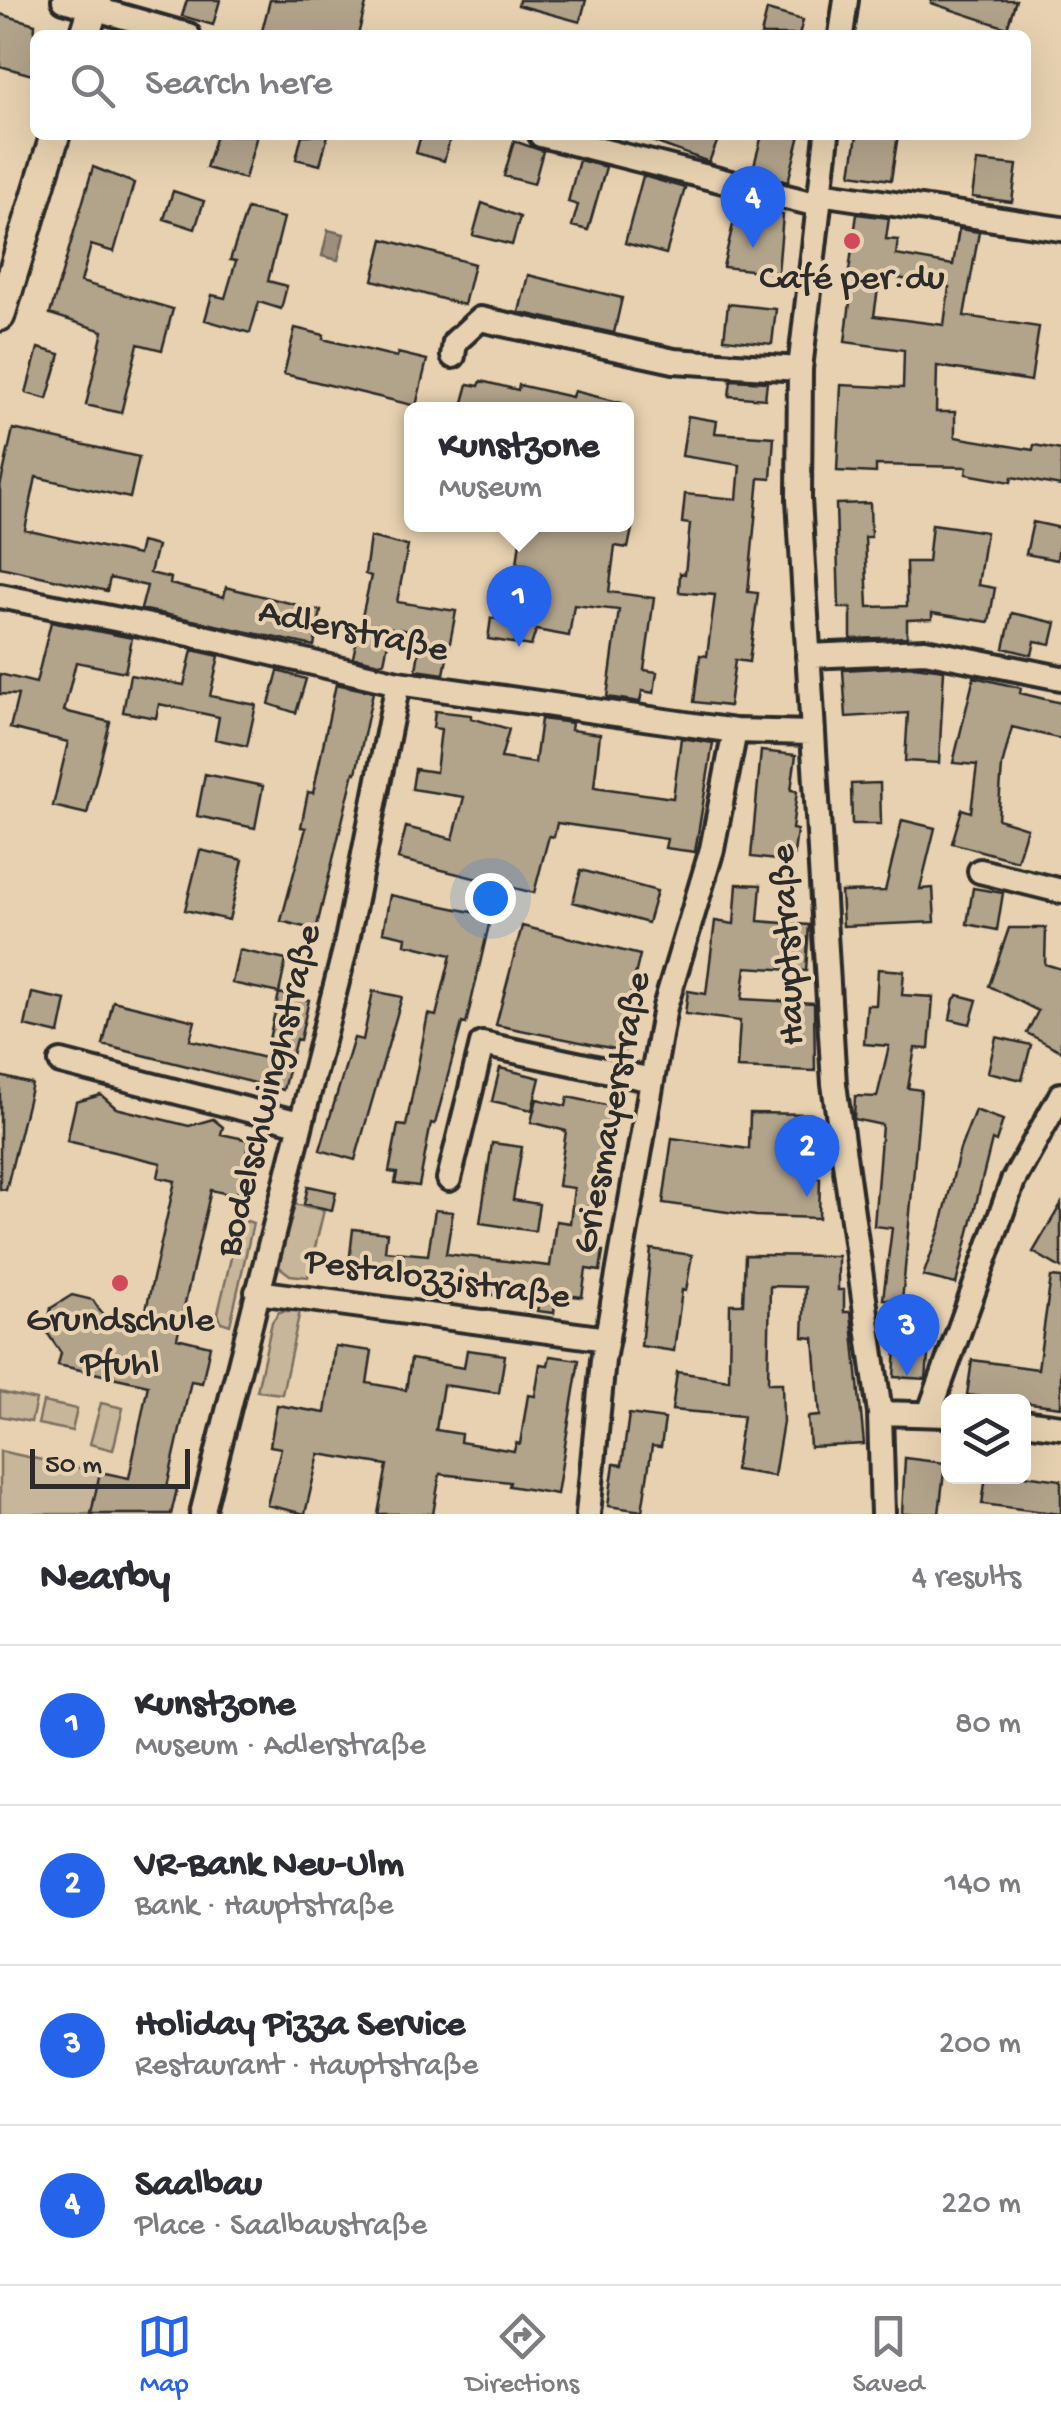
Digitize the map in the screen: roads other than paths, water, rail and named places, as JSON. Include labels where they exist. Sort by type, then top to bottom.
[{"type":"main road","points":[[87,30],[95,4]]},
{"type":"main road","points":[[0,316],[53,140]]},
{"type":"street","points":[[64,0],[95,4],[173,30]]},
{"type":"street","points":[[842,30],[846,0]]},
{"type":"street","points":[[564,140],[819,199],[1061,229]]},
{"type":"street","name":"Hauptstraße","points":[[826,140],[800,368],[799,499],[834,1084],[880,1413],[882,1514]]},
{"type":"street","points":[[453,356],[456,342],[480,320],[674,361],[800,368]]},
{"type":"street","name":"Adlerstraße","points":[[0,596],[195,634],[398,684],[735,731],[813,733]]},
{"type":"street","points":[[808,656],[925,650],[1061,678]]},
{"type":"street","name":"Bodelschwinghstraße","points":[[202,1514],[345,950],[398,684]]},
{"type":"street","name":"Griesmayerstraße","points":[[588,1514],[607,1339],[665,1007],[712,849],[735,731]]},
{"type":"street","points":[[980,871],[1061,891]]},
{"type":"street","points":[[449,1179],[482,1044],[652,1080]]},
{"type":"street","points":[[61,1062],[300,1123]]},
{"type":"street","points":[[880,1413],[939,1415],[1013,1181],[1061,1095]]},
{"type":"street","name":"Pestalozzistraße","points":[[257,1292],[607,1339]]},
{"type":"street","points":[[1031,1423],[1061,1427]]},
{"type":"place","name":"Café per.du","points":[[852,241]]},
{"type":"place","name":"Saalbau","points":[[753,248]]},
{"type":"place","name":"Kunstzone","points":[[519,647]]},
{"type":"place","name":"VR-Bank Neu-Ulm","points":[[807,1197]]},
{"type":"place","name":"Grundschule Pfuhl","points":[[120,1283]]},
{"type":"place","name":"Holiday Pizza Service","points":[[907,1376]]}]
